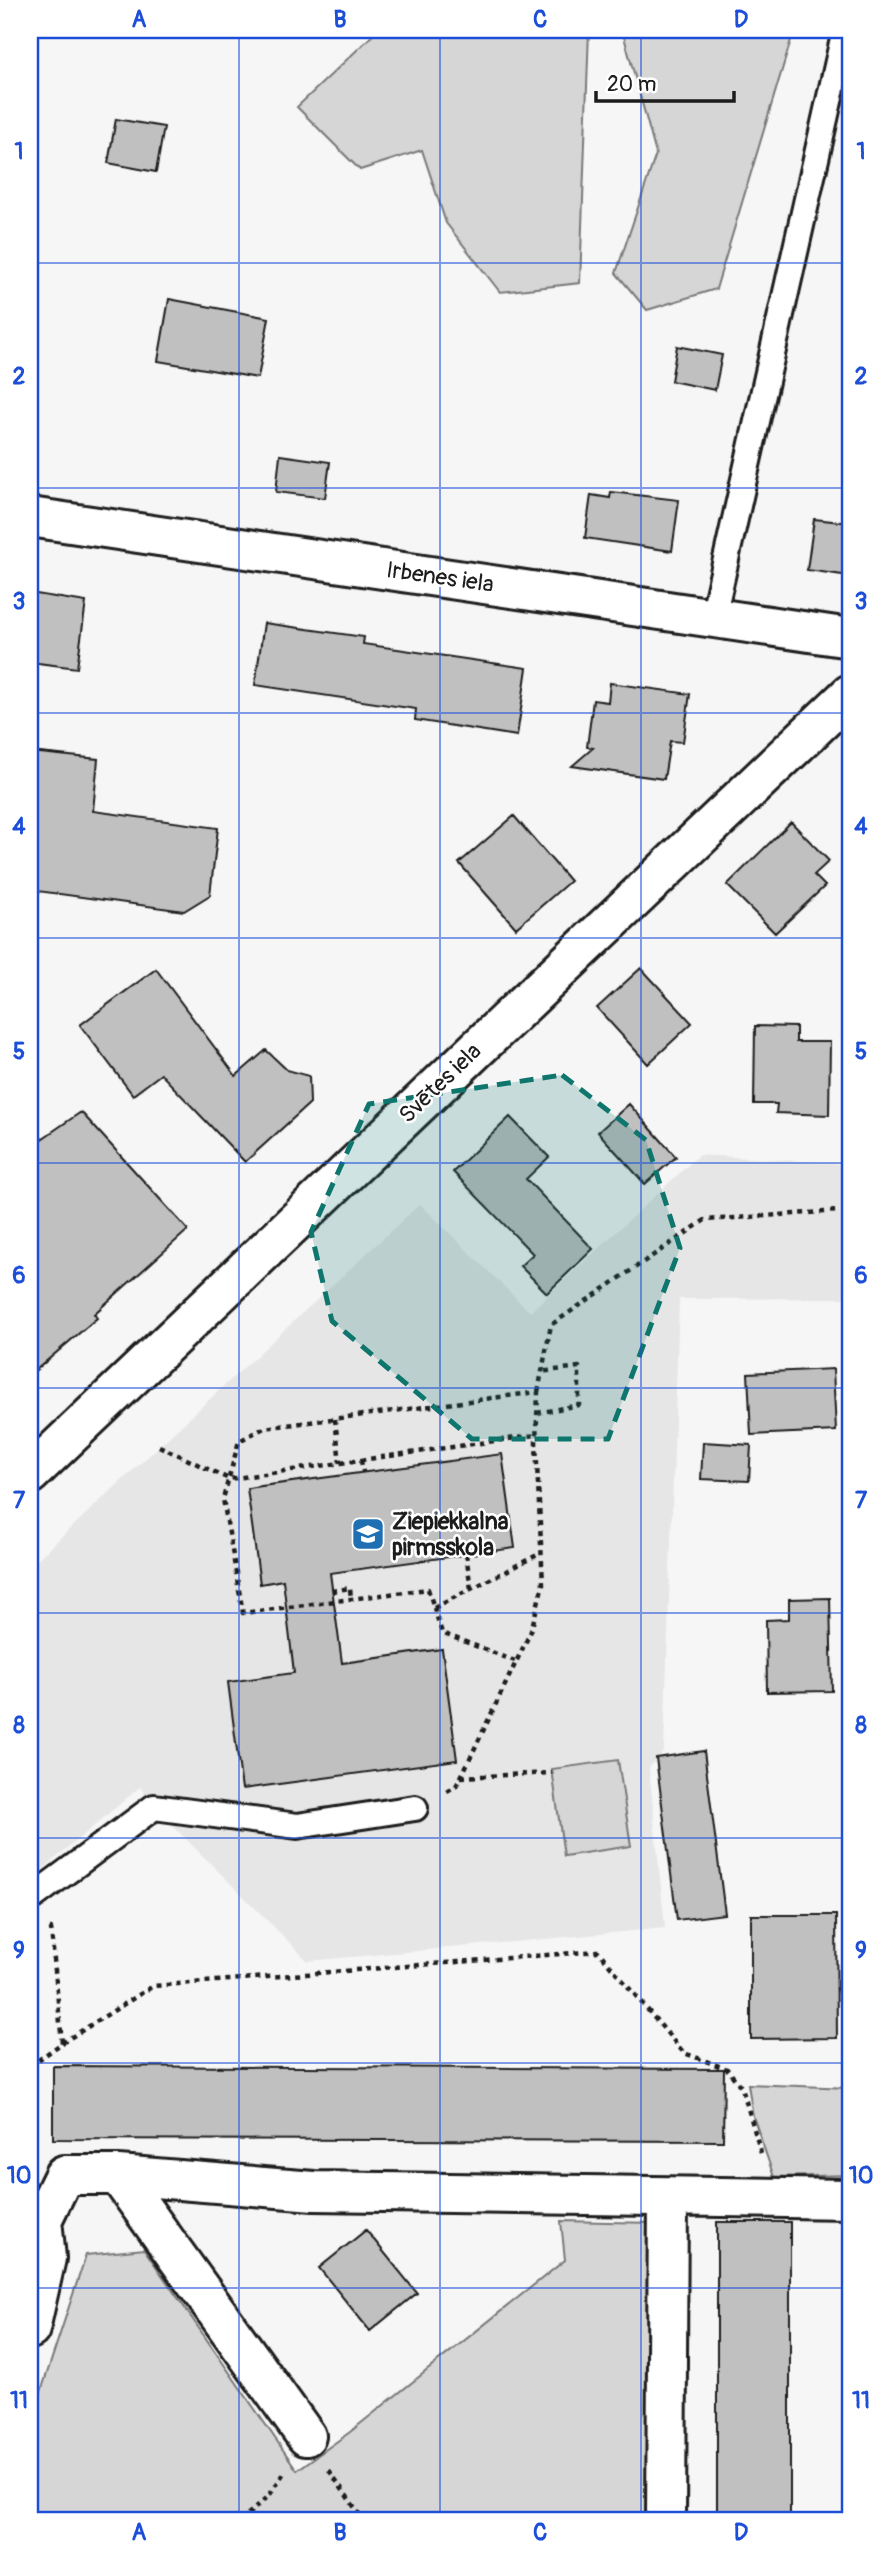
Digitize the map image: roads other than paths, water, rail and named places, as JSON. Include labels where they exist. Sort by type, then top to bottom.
[{"type":"street","name":"Irbenes iela","points":[[30,517],[850,638]]},
{"type":"street","name":"Svētes iela","points":[[30,1474],[850,694]]},
{"type":"street","points":[[30,2329],[46,2258],[36,2213],[64,2175],[118,2175],[314,2191],[850,2199]]},
{"type":"street","points":[[118,2175],[306,2436]]},
{"type":"street","points":[[666,2521],[668,2197]]},
{"type":"lane","points":[[713,617],[845,30]]},
{"type":"lane","points":[[30,1899],[154,1807],[298,1826],[415,1808]]},
{"type":"place","name":"Ziepiekkalna pirmsskola","points":[[368,1534]]}]
